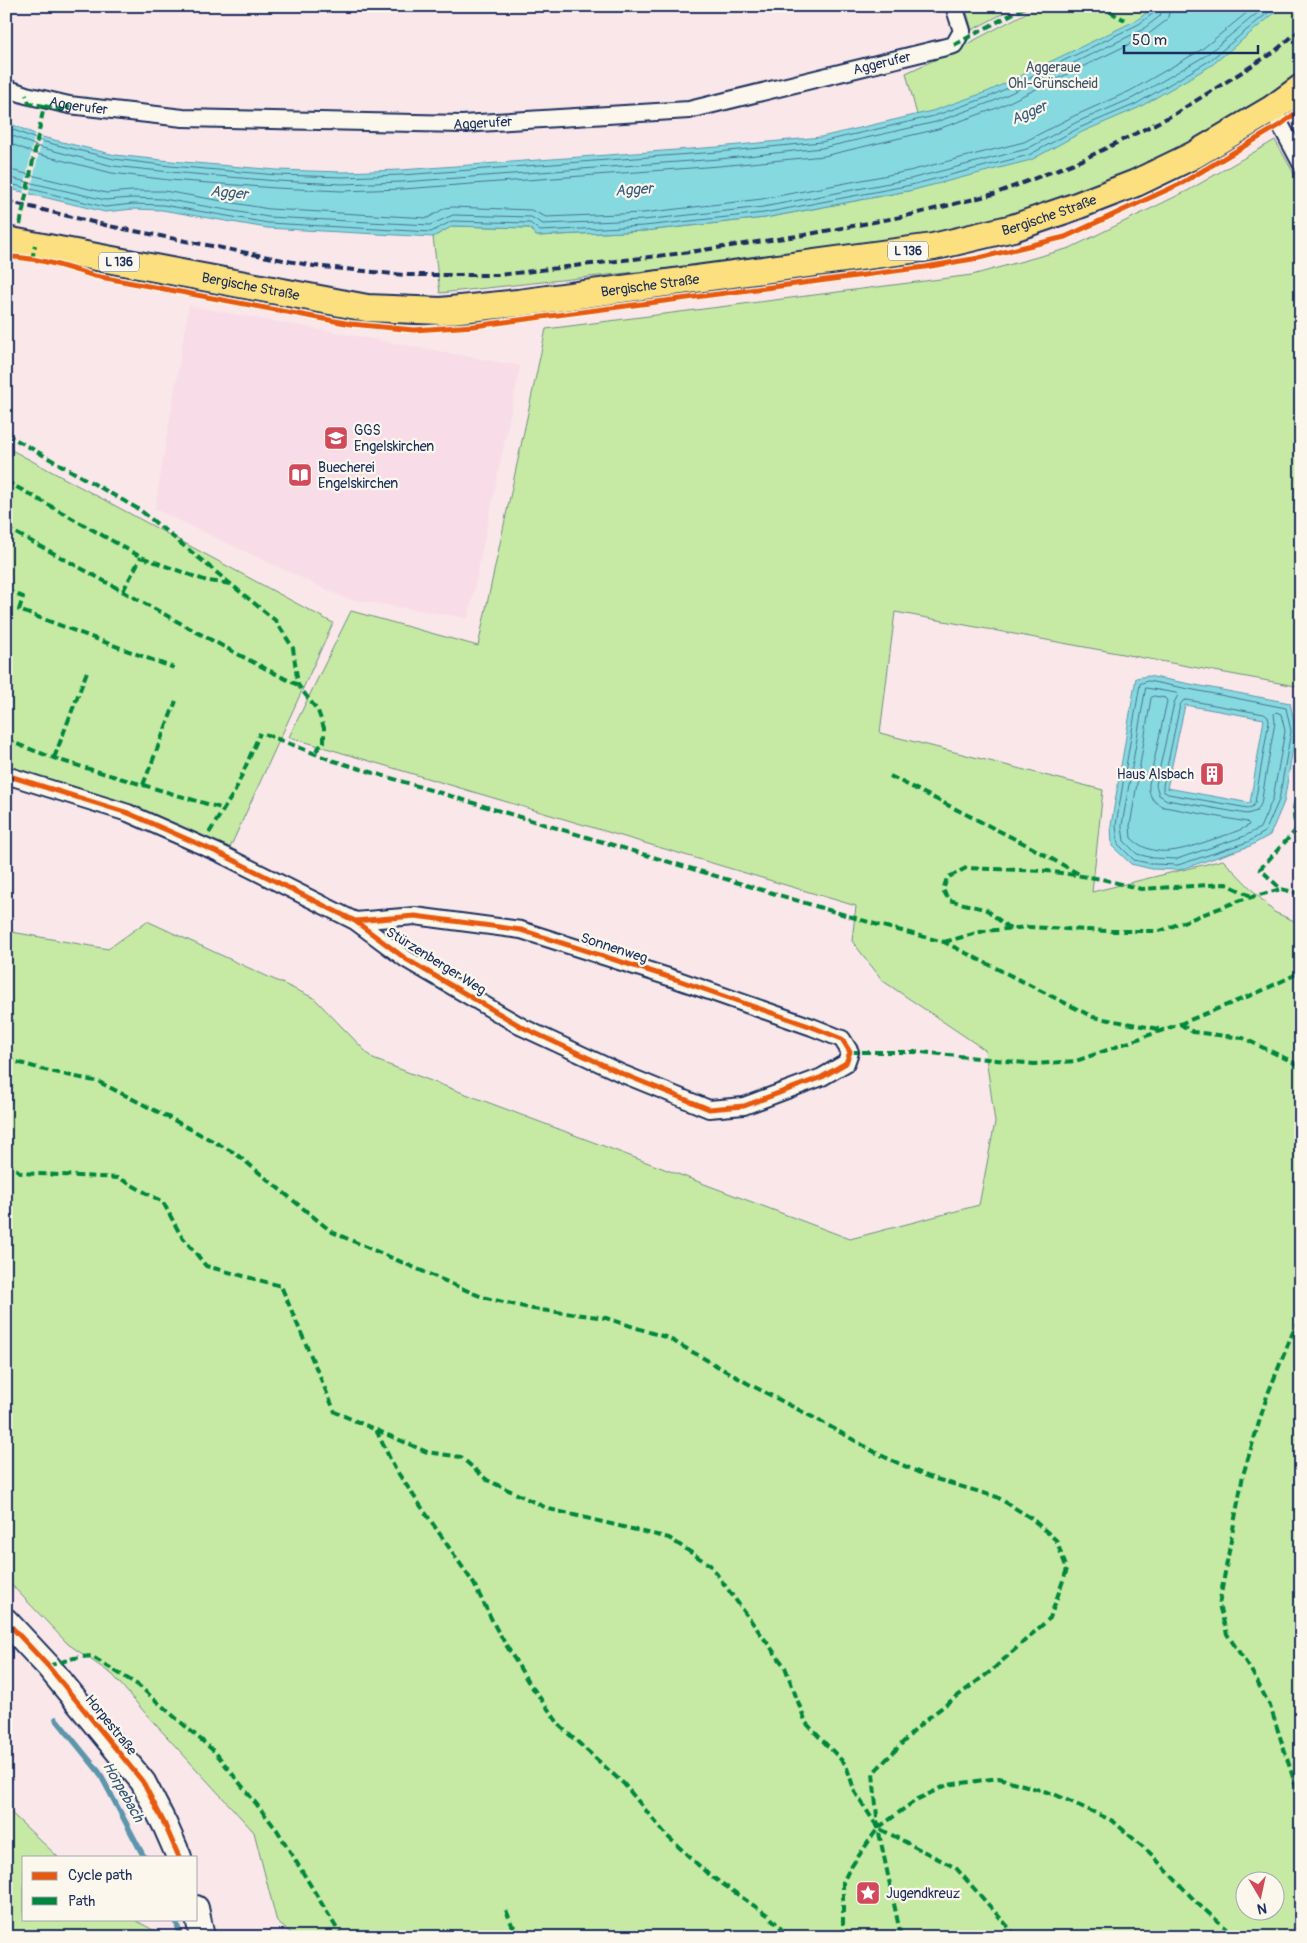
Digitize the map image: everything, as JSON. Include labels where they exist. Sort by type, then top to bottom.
[{"type":"main road","name":"L 136","points":[[1272,109],[1301,88]]},
{"type":"main road","name":"Bergische Straße","points":[[6,240],[366,308],[441,311],[518,304],[933,247],[1013,228],[1074,208],[1136,182],[1194,155],[1272,109]]},
{"type":"street","name":"Aggerufer","points":[[6,88],[26,95],[69,105],[183,118],[462,124],[689,110],[954,45],[962,31],[954,6]]},
{"type":"street","points":[[1272,109],[1301,163]]},
{"type":"street","name":"Stürzenberger Weg","points":[[6,775],[128,813],[220,854],[355,921],[406,959],[522,1027],[623,1074],[709,1109],[744,1106],[822,1077],[846,1063],[850,1052]]},
{"type":"street","name":"Sonnenweg","points":[[355,921],[415,916],[521,930],[676,979],[812,1027],[842,1039],[850,1052]]},
{"type":"street","name":"Horpestraße","points":[[6,1621],[48,1666],[143,1782],[166,1825],[179,1856]]},
{"type":"street","points":[[198,1918],[202,1937]]},
{"type":"shaded area","name":"GGS Engelskirchen","points":[[189,306],[520,366],[468,618],[345,598],[155,509]]},
{"type":"green space","points":[[965,6],[1017,6],[972,30]]},
{"type":"green space","name":"Aggeraue Ohl-Grünscheid","points":[[1039,6],[1301,6],[1301,72],[1259,104],[1131,173],[1002,222],[915,242],[440,293],[433,237],[452,226],[530,228],[537,236],[644,231],[765,218],[913,190],[935,183],[906,73],[952,52]]},
{"type":"green space","points":[[1275,140],[1301,186],[1301,687],[895,612],[880,733],[1103,790],[1092,892],[1223,860],[1274,912],[1301,924],[1301,1937],[296,1937],[277,1922],[254,1832],[146,1714],[113,1675],[68,1644],[6,1579],[6,931],[108,949],[147,921],[314,998],[373,1059],[850,1239],[979,1205],[995,1122],[985,1050],[883,981],[852,941],[856,906],[289,737],[351,611],[478,646],[546,329],[972,275],[1070,248],[1189,190]]},
{"type":"green space","points":[[6,447],[333,623],[228,852],[6,768]]},
{"type":"green space","points":[[6,1808],[57,1856],[22,1856],[22,1920],[135,1920],[166,1937],[6,1937]]},
{"type":"water","name":"Agger","points":[[1155,6],[1283,6],[1212,65],[1138,108],[1082,132],[1031,160],[913,190],[765,218],[644,231],[536,236],[530,228],[453,226],[433,237],[267,228],[162,210],[133,209],[105,212],[6,188],[6,122],[42,137],[115,155],[277,170],[343,172],[401,170],[718,147],[821,137],[932,111],[989,91],[1137,20]]},
{"type":"water","points":[[1148,676],[1290,703],[1296,730],[1284,802],[1270,835],[1250,846],[1179,870],[1152,869],[1131,864],[1112,846],[1111,825],[1136,678]],"holes":[[[1185,705],[1264,719],[1250,803],[1167,788]]]},
{"type":"pier","points":[[35,132],[43,134],[29,197],[23,195]]},
{"type":"waterway","name":"Horpebach","points":[[56,1719],[99,1772],[143,1856]]},
{"type":"waterway","name":"Horpebach","points":[[176,1920],[180,1937]]},
{"type":"railway","points":[[6,201],[109,226],[314,266],[404,275],[499,275],[683,253],[804,235],[906,216],[994,194],[1082,160],[1173,115],[1274,52],[1301,29]]},
{"type":"marked path","points":[[954,45],[1027,6]]},
{"type":"marked path","points":[[1099,6],[1125,20]]},
{"type":"marked path","points":[[20,225],[44,106],[29,103],[26,95]]},
{"type":"marked path","points":[[44,106],[66,111],[69,105]]},
{"type":"marked path","points":[[32,260],[35,245]]},
{"type":"marked path","points":[[6,434],[140,510],[276,621],[293,648],[298,685],[318,711],[324,728],[324,742],[314,753]]},
{"type":"marked path","points":[[6,481],[141,557],[207,581],[232,584]]},
{"type":"marked path","points":[[6,528],[224,647],[298,685]]},
{"type":"marked path","points":[[123,591],[141,557]]},
{"type":"marked path","points":[[6,591],[23,597],[19,610],[174,668]]},
{"type":"marked path","points":[[54,758],[88,669]]},
{"type":"marked path","points":[[143,785],[176,701]]},
{"type":"marked path","points":[[209,833],[235,791],[260,733]]},
{"type":"marked path","points":[[265,734],[331,760],[875,924],[944,942],[1093,1017],[1164,1030]]},
{"type":"marked path","points":[[6,740],[59,760],[224,809]]},
{"type":"marked path","points":[[890,776],[1025,844],[1079,874]]},
{"type":"marked path","points":[[1301,791],[1294,807],[1294,818],[1301,834]]},
{"type":"marked path","points":[[1297,829],[1260,869],[1281,889],[1301,894]]},
{"type":"marked path","points":[[1010,929],[987,910],[949,900],[943,890],[947,878],[966,868],[1047,871],[1102,879],[1141,889],[1226,884],[1253,897]]},
{"type":"marked path","points":[[944,942],[984,931],[1027,927],[1108,931],[1160,931],[1241,900],[1281,889]]},
{"type":"marked path","points":[[850,1052],[921,1052],[1034,1064],[1076,1061],[1180,1024],[1259,992],[1301,972]]},
{"type":"marked path","points":[[1180,1024],[1193,1032],[1243,1038],[1293,1062],[1301,1072]]},
{"type":"marked path","points":[[6,1059],[99,1082],[235,1153],[332,1232],[482,1297],[533,1309],[606,1318],[668,1338],[878,1454],[929,1477],[997,1497],[1031,1518],[1056,1540],[1067,1569],[1050,1618],[991,1671],[924,1721],[873,1773],[878,1828],[901,1937]]},
{"type":"marked path","points":[[6,1162],[21,1173],[119,1178],[163,1202],[180,1234],[206,1266],[281,1286],[335,1412],[427,1452],[461,1457],[487,1480],[549,1509],[669,1538],[710,1565],[785,1667],[806,1723],[846,1765],[855,1792],[878,1828],[956,1868],[1017,1937]]},
{"type":"marked path","points":[[1301,1320],[1293,1332],[1267,1396],[1243,1475],[1219,1605],[1227,1634],[1251,1670],[1270,1706],[1301,1802]]},
{"type":"marked path","points":[[376,1430],[394,1467],[474,1584],[496,1628],[527,1680],[561,1727],[624,1784],[667,1836],[708,1874],[769,1916],[789,1937]]},
{"type":"marked path","points":[[48,1666],[74,1658],[91,1656],[138,1685],[215,1752],[277,1830],[342,1937]]},
{"type":"marked path","points":[[843,1937],[843,1882],[878,1828],[916,1800],[947,1785],[999,1778],[1054,1794],[1113,1821],[1150,1853],[1198,1904],[1236,1937]]},
{"type":"marked path","points":[[506,1910],[512,1925],[526,1937]]},
{"type":"cycle path","points":[[6,257],[39,260],[95,276],[351,324],[414,330],[474,326],[925,267],[979,258],[1065,237],[1182,183],[1280,125],[1301,109]]},
{"type":"cycle path","points":[[6,775],[128,813],[221,854],[355,921],[406,959],[522,1027],[623,1074],[709,1109],[744,1106],[822,1077],[846,1063],[850,1052],[842,1039],[812,1027],[675,979],[521,930],[415,916],[355,921]]},
{"type":"cycle path","points":[[6,1621],[48,1666],[143,1782],[179,1856]]},
{"type":"place","name":"GGS Engelskirchen","points":[[336,438]]},
{"type":"place","name":"Buecherei Engelskirchen","points":[[300,475]]},
{"type":"place","name":"Haus Alsbach","points":[[1212,774]]},
{"type":"place","name":"Jugendkreuz","points":[[868,1893]]}]
